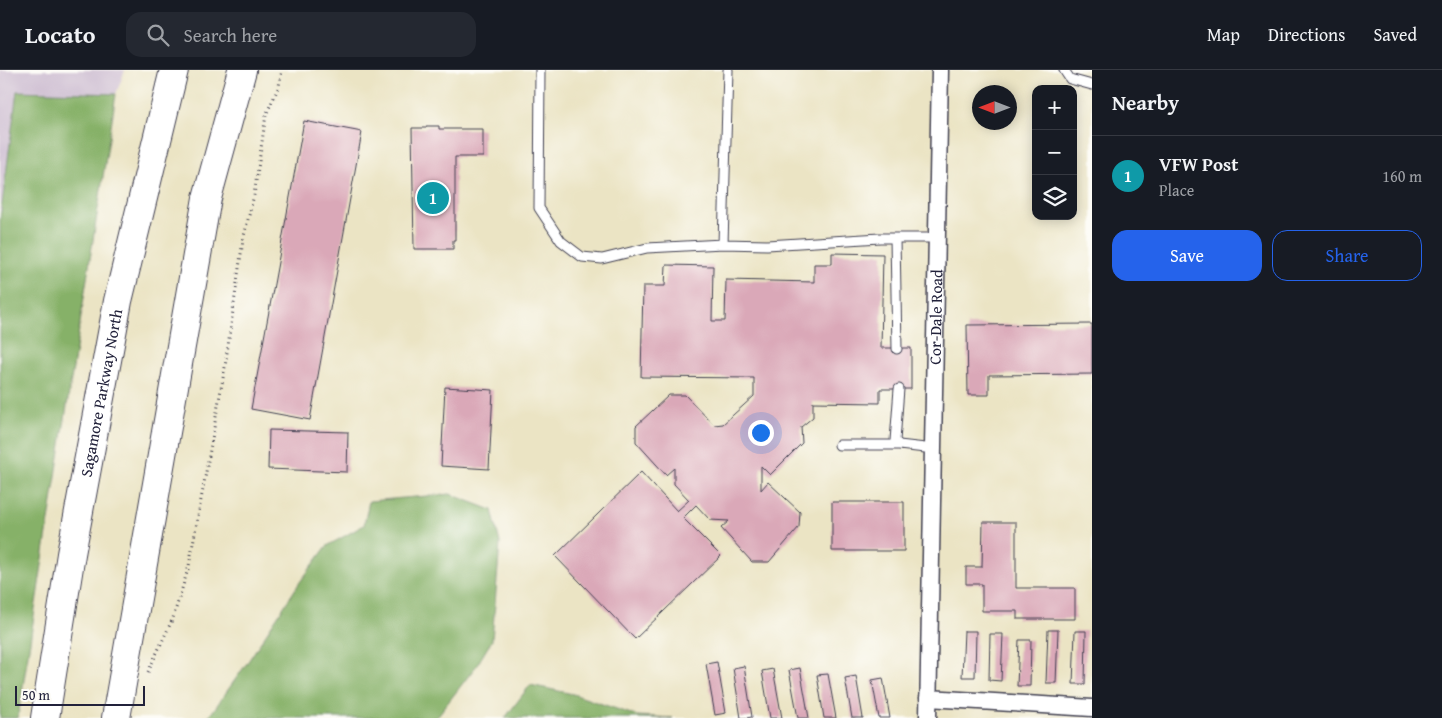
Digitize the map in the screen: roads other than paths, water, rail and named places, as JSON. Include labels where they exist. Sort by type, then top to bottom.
[{"type":"highway","name":"Sagamore Parkway North","points":[[45,718],[71,554],[118,302],[174,70]]},
{"type":"highway","points":[[116,718],[207,198],[242,70]]},
{"type":"street","name":"Cor-Dale Road","points":[[928,718],[940,70]]},
{"type":"street","points":[[928,698],[1092,708]]},
{"type":"lane","points":[[540,70],[539,208],[561,241],[582,257],[602,259],[646,248],[936,238]]},
{"type":"lane","points":[[723,244],[728,70]]},
{"type":"lane","points":[[1064,70],[1070,79],[1092,85]]},
{"type":"lane","points":[[895,238],[898,349]]},
{"type":"lane","points":[[899,389],[895,441],[899,445]]},
{"type":"lane","points":[[839,445],[899,445],[934,449]]},
{"type":"place","name":"VFW Post","points":[[433,198]]}]
